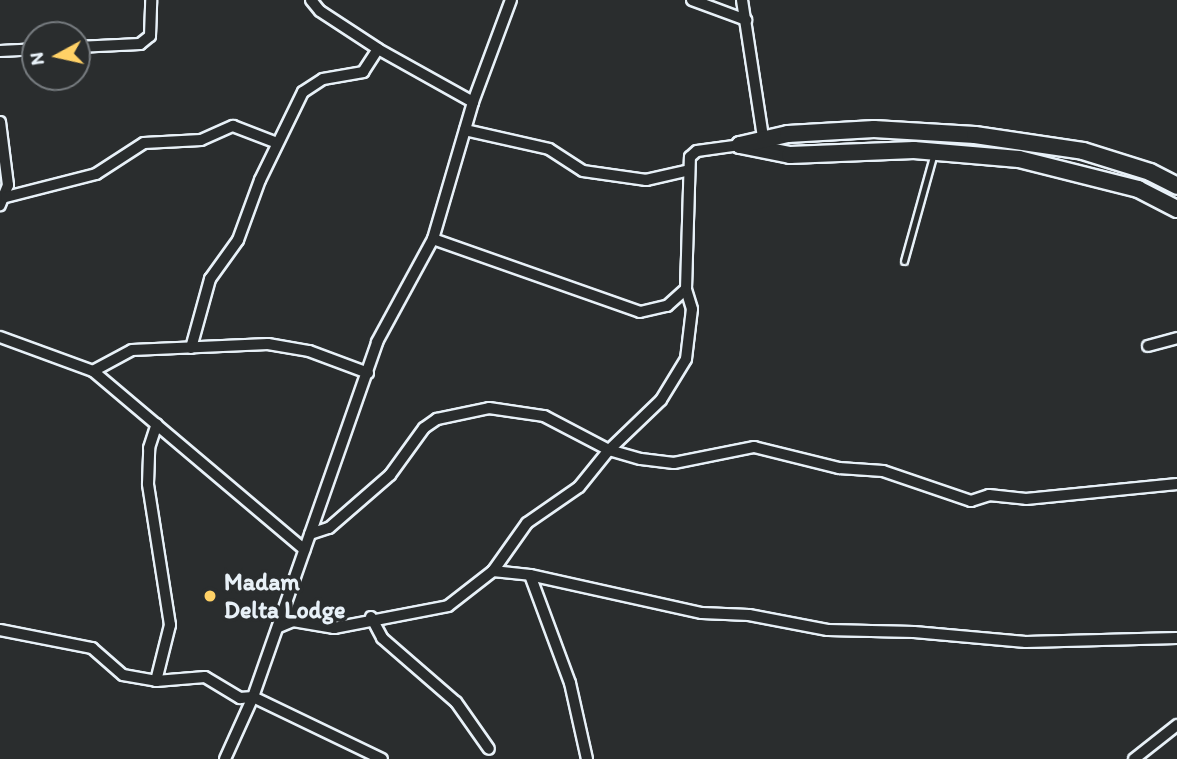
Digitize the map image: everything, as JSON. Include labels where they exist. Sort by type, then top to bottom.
[{"type":"street","points":[[91,46],[140,44],[150,36],[151,0]]},
{"type":"street","points":[[311,0],[320,11],[378,49],[473,102]]},
{"type":"street","points":[[225,759],[279,627],[390,315],[433,239],[473,102],[511,0]]},
{"type":"street","points":[[692,0],[746,20]]},
{"type":"street","points":[[742,0],[765,146]]},
{"type":"street","points":[[191,348],[210,279],[238,240],[277,143],[311,83],[355,76],[363,72],[378,49]]},
{"type":"street","points":[[0,51],[21,50]]},
{"type":"street","points":[[0,122],[8,171],[3,201],[96,174],[144,143],[201,140],[233,126],[254,130],[277,143]]},
{"type":"street","points":[[765,146],[874,129],[975,135],[1083,151],[1150,172],[1177,186]]},
{"type":"street","points":[[465,130],[549,149],[583,171],[646,180],[686,171]]},
{"type":"street","points":[[279,627],[293,621],[334,628],[371,617],[448,606],[493,571],[527,523],[579,488],[609,450],[661,400],[686,359],[692,309],[686,289],[686,171],[690,157],[697,151],[740,145],[934,151],[1075,170],[1138,188],[1177,208]]},
{"type":"street","points":[[433,239],[640,312],[667,306],[686,289]]},
{"type":"street","points":[[0,337],[93,371],[305,550]]},
{"type":"street","points":[[1148,345],[1177,338]]},
{"type":"street","points":[[93,371],[132,350],[285,345],[368,373]]},
{"type":"street","points":[[310,534],[329,528],[390,475],[424,428],[437,419],[489,408],[544,416],[609,450],[674,463],[754,447],[839,468],[883,471],[971,501],[989,495],[1026,499],[1177,484]]},
{"type":"street","points":[[156,681],[170,625],[148,484],[149,448],[157,424]]},
{"type":"street","points":[[493,571],[530,575],[702,612],[749,615],[828,630],[914,632],[1026,642],[1177,638]]},
{"type":"street","points":[[530,575],[570,682],[587,759]]},
{"type":"street","points":[[371,617],[382,638],[456,702],[489,750]]},
{"type":"street","points":[[0,630],[92,648],[123,675],[156,681],[205,677],[240,698],[253,696],[382,759]]},
{"type":"street","points":[[1134,759],[1177,724]]},
{"type":"lane","points":[[904,261],[934,151]]},
{"type":"place","name":"Madam Delta Lodge","points":[[210,596]]}]
